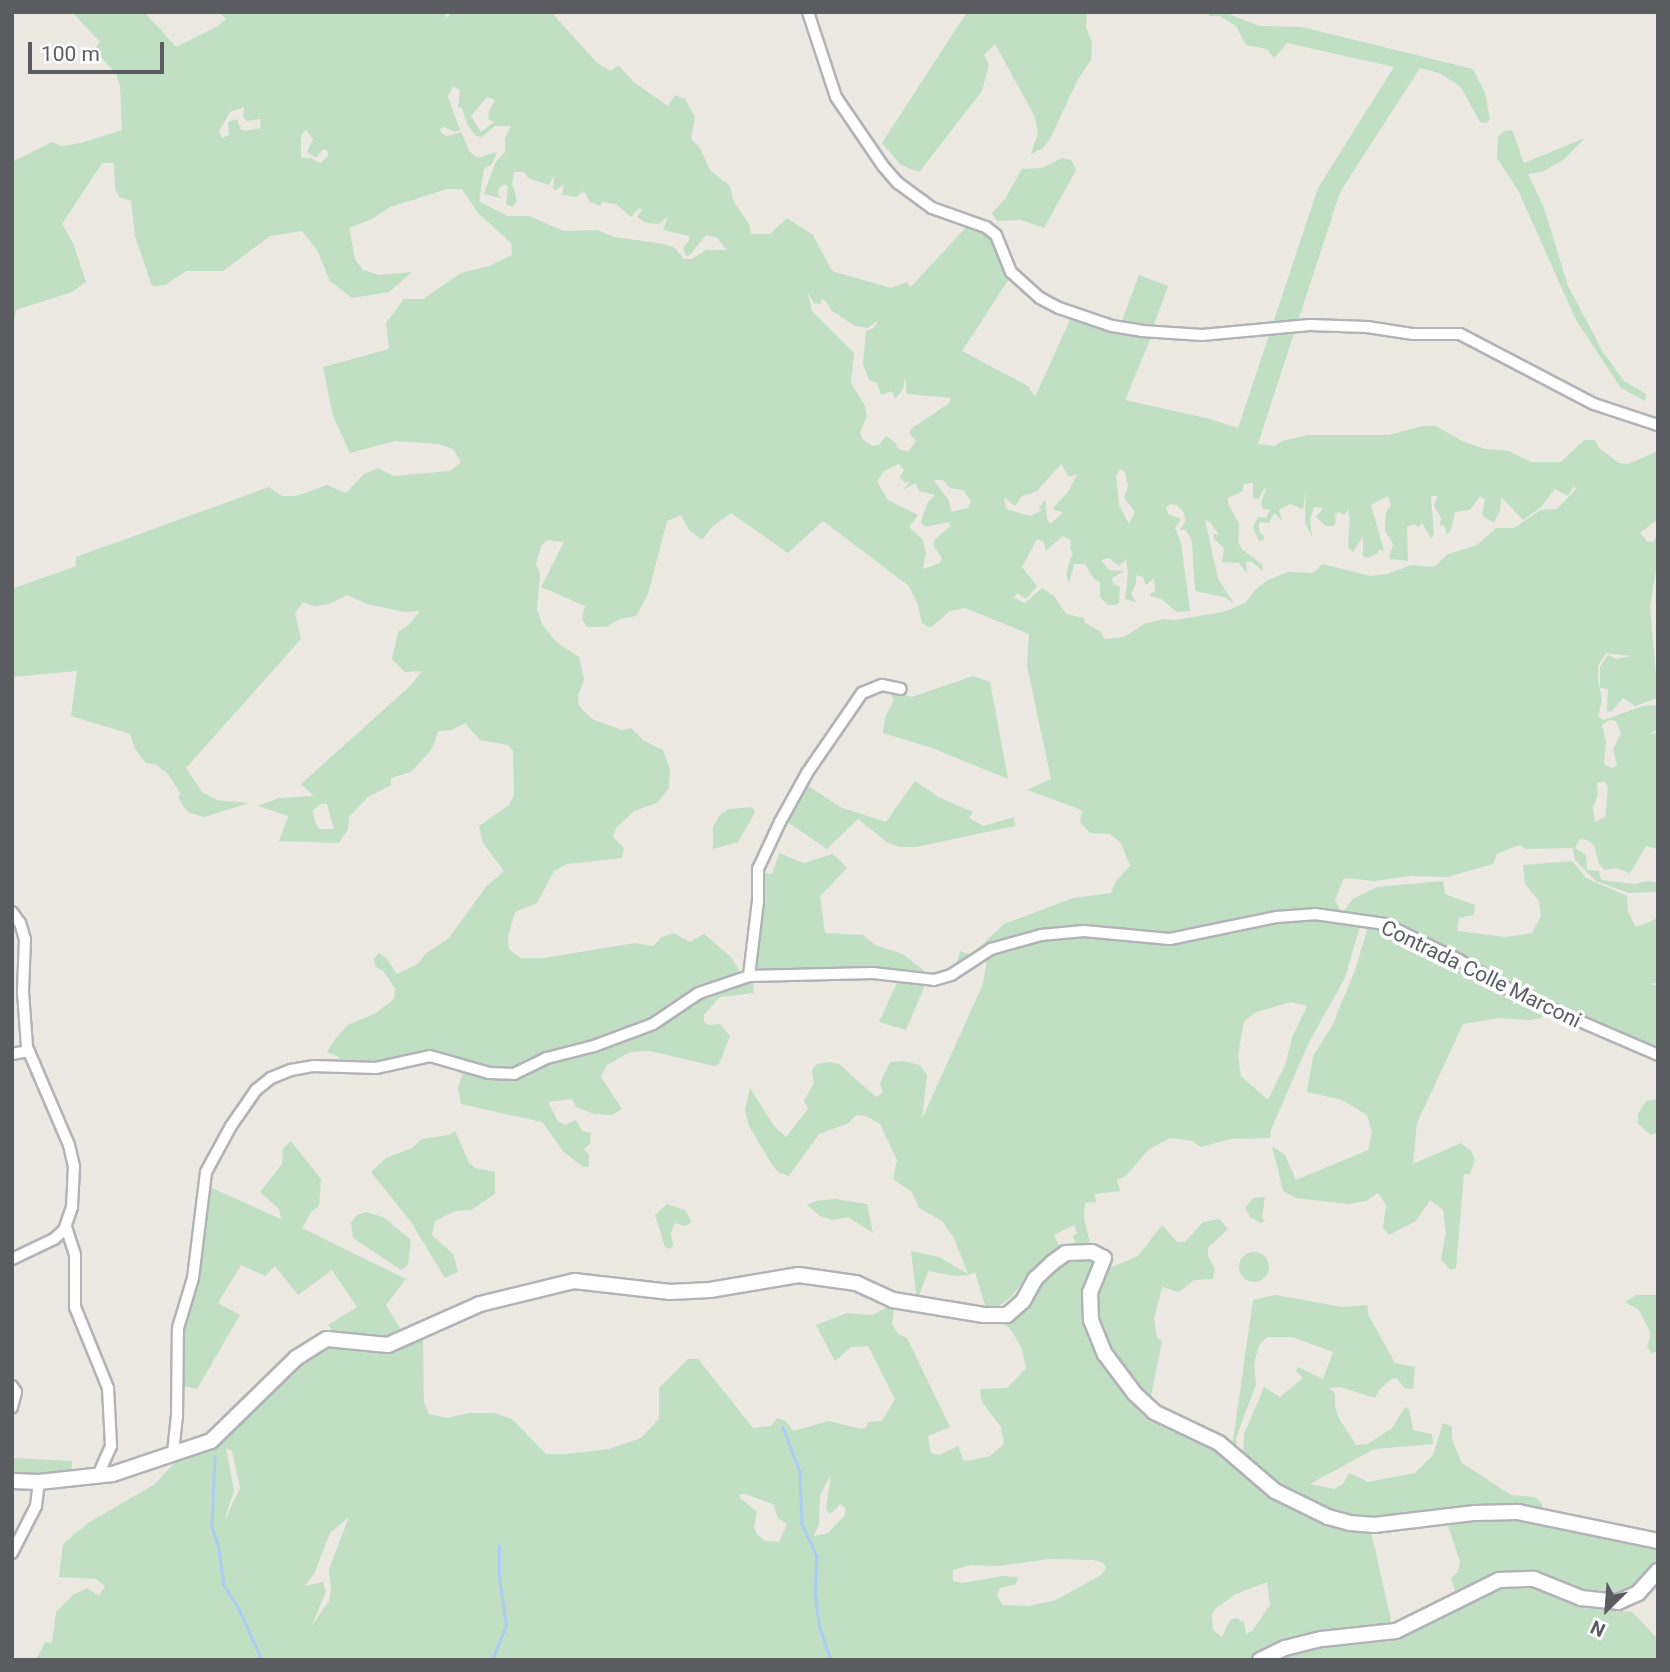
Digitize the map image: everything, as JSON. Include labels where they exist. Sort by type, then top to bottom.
[{"type":"street","points":[[808,12],[836,97],[883,166],[898,183],[932,208],[986,227],[996,235],[1011,272],[1032,292],[1059,308],[1112,326],[1202,335],[1310,324],[1367,327],[1413,334],[1460,334],[1594,404],[1658,425]]},
{"type":"street","points":[[748,976],[758,901],[758,869],[780,822],[807,773],[862,693],[882,685],[901,689]]},
{"type":"street","name":"Contrada Colle Marconi","points":[[173,1453],[177,1417],[178,1328],[193,1278],[206,1172],[231,1126],[256,1090],[271,1078],[291,1070],[313,1066],[376,1068],[430,1056],[489,1073],[514,1074],[547,1058],[643,1028],[665,1017],[699,993],[748,976],[873,973],[934,979],[951,975],[991,949],[1041,935],[1084,931],[1170,939],[1276,917],[1336,916],[1385,924],[1460,960],[1519,995],[1658,1055]]},
{"type":"street","points":[[12,1259],[54,1239],[66,1227],[72,1207],[74,1167],[66,1137],[29,1051],[23,992],[25,939],[14,919]]},
{"type":"street","points":[[12,1054],[29,1051]]},
{"type":"street","points":[[66,1227],[75,1255],[75,1307],[108,1388],[111,1446],[98,1475]]},
{"type":"street","points":[[12,1481],[39,1482],[113,1474],[211,1441],[296,1358],[327,1339],[388,1345],[480,1304],[574,1281],[670,1292],[710,1290],[799,1275],[856,1283],[893,1300],[984,1315],[1006,1315],[1023,1301],[1036,1278],[1052,1263],[1066,1253],[1092,1252],[1099,1253],[1104,1258],[1090,1292],[1091,1320],[1105,1354],[1135,1394],[1154,1412],[1219,1443],[1275,1491],[1328,1517],[1350,1523],[1374,1525],[1475,1513],[1518,1512],[1639,1534],[1658,1541]]},
{"type":"street","points":[[12,1386],[16,1392],[12,1407]]},
{"type":"street","points":[[12,1553],[36,1506],[39,1482]]},
{"type":"street","points":[[1260,1660],[1285,1648],[1322,1639],[1396,1631],[1499,1580],[1534,1579],[1588,1600],[1618,1602],[1638,1593],[1658,1571]]},
{"type":"green space","points":[[72,12],[144,12],[176,47],[218,26],[226,19],[219,12],[445,12],[446,18],[452,12],[551,12],[597,63],[611,71],[618,65],[635,83],[668,106],[675,95],[685,99],[695,117],[691,139],[700,148],[710,170],[730,186],[734,202],[749,224],[751,234],[770,234],[787,218],[813,235],[832,271],[891,288],[907,282],[911,287],[967,226],[985,232],[994,238],[999,261],[1009,279],[962,351],[1028,386],[1035,397],[1070,320],[1152,335],[1125,400],[1238,428],[1318,188],[1394,67],[1287,43],[1274,58],[1267,49],[1246,45],[1236,26],[1220,16],[1209,16],[1208,12],[1224,12],[1259,26],[1302,27],[1473,69],[1485,93],[1490,119],[1487,123],[1480,122],[1460,86],[1439,73],[1420,68],[1340,192],[1258,444],[1275,446],[1282,441],[1308,435],[1389,435],[1422,426],[1436,426],[1464,442],[1486,449],[1509,451],[1531,462],[1561,462],[1584,440],[1595,440],[1599,448],[1619,463],[1628,464],[1658,451],[1658,519],[1640,533],[1648,542],[1654,541],[1658,531],[1658,559],[1650,607],[1658,698],[1635,706],[1623,698],[1611,712],[1607,711],[1608,689],[1600,688],[1600,667],[1608,655],[1617,659],[1630,656],[1606,653],[1598,666],[1598,680],[1602,700],[1598,717],[1604,720],[1643,706],[1658,705],[1658,729],[1648,735],[1658,732],[1658,849],[1646,846],[1630,873],[1616,868],[1605,870],[1599,864],[1594,845],[1587,840],[1580,839],[1575,848],[1586,855],[1587,870],[1599,871],[1601,880],[1634,884],[1648,881],[1658,883],[1658,892],[1629,893],[1596,881],[1575,860],[1573,848],[1526,849],[1519,845],[1497,854],[1493,864],[1447,877],[1411,876],[1374,881],[1344,878],[1335,900],[1342,913],[1353,899],[1377,887],[1443,881],[1445,894],[1475,905],[1474,915],[1459,918],[1457,931],[1505,937],[1532,933],[1541,916],[1539,901],[1525,884],[1523,865],[1572,861],[1586,878],[1627,896],[1628,912],[1636,927],[1658,918],[1658,983],[1650,984],[1658,986],[1658,1054],[1579,1021],[1400,929],[1291,913],[1254,916],[1169,936],[1045,931],[994,944],[955,969],[960,951],[971,955],[1004,924],[1073,898],[1111,893],[1116,881],[1130,866],[1121,843],[1110,834],[1090,833],[1080,822],[1082,810],[1027,790],[1051,779],[1027,666],[1029,634],[965,608],[950,611],[930,628],[922,623],[918,605],[909,586],[823,521],[788,553],[731,513],[713,526],[702,540],[689,530],[681,515],[667,521],[648,594],[636,616],[620,619],[606,627],[587,627],[582,619],[585,606],[541,587],[564,542],[547,540],[541,546],[536,564],[540,575],[537,609],[542,624],[556,642],[579,657],[584,679],[578,696],[579,706],[592,719],[622,730],[631,728],[644,741],[663,750],[670,769],[669,788],[657,803],[634,811],[616,828],[613,837],[624,848],[622,858],[567,864],[554,871],[537,903],[515,912],[508,937],[509,949],[520,958],[544,958],[635,943],[653,946],[662,937],[674,933],[690,942],[704,934],[732,958],[739,970],[734,976],[696,991],[663,1015],[516,1071],[481,1068],[440,1054],[383,1064],[342,1063],[339,1057],[327,1052],[336,1038],[348,1025],[376,1013],[394,999],[395,988],[384,972],[375,966],[374,959],[379,953],[387,959],[397,974],[419,963],[426,953],[448,939],[486,887],[504,871],[483,843],[479,826],[509,805],[514,796],[513,751],[508,745],[480,740],[465,723],[452,730],[438,731],[432,749],[411,772],[391,778],[391,785],[368,797],[349,817],[348,829],[339,843],[279,841],[288,816],[258,806],[279,798],[314,796],[301,784],[410,686],[422,671],[405,672],[392,659],[398,632],[410,624],[420,611],[404,612],[367,604],[347,595],[329,604],[314,606],[303,602],[295,613],[301,639],[186,768],[202,792],[217,800],[249,803],[204,817],[190,813],[184,807],[178,797],[181,794],[168,774],[155,764],[146,763],[135,749],[130,734],[71,716],[77,671],[12,677],[12,589],[76,566],[76,557],[269,487],[282,496],[296,496],[327,485],[346,493],[364,474],[378,468],[394,476],[450,471],[461,462],[453,449],[439,444],[395,441],[350,453],[333,416],[323,367],[389,349],[386,323],[404,299],[423,299],[461,273],[489,266],[512,255],[511,243],[479,214],[462,189],[447,189],[390,207],[372,219],[349,228],[355,259],[363,270],[380,275],[412,272],[389,292],[352,298],[330,281],[317,250],[302,231],[270,236],[223,271],[186,271],[165,285],[152,286],[135,236],[131,201],[119,197],[115,189],[114,163],[102,163],[62,224],[73,243],[86,282],[72,292],[16,310],[12,334],[12,162],[52,142],[62,146],[81,143],[122,130],[120,85],[116,74],[94,49],[100,42]],"holes":[[[453,86],[460,90],[458,107],[462,108],[467,124],[476,136],[482,137],[495,126],[511,126],[505,138],[505,152],[495,163],[484,194],[502,198],[498,195],[499,188],[505,184],[508,186],[506,204],[512,207],[517,201],[512,183],[514,172],[524,172],[528,178],[549,185],[555,174],[553,188],[555,191],[564,184],[562,195],[576,197],[584,191],[590,202],[600,206],[602,202],[616,204],[631,217],[639,208],[642,210],[637,217],[646,223],[659,224],[668,216],[663,230],[689,236],[689,241],[683,247],[686,256],[690,255],[706,235],[716,237],[727,250],[706,250],[692,259],[684,259],[675,248],[664,244],[615,237],[597,230],[564,231],[529,216],[507,216],[479,201],[484,169],[492,164],[497,152],[478,158],[470,152],[461,132],[446,136],[440,129],[444,127],[455,132],[460,130],[448,97]],[[487,97],[495,100],[488,119],[494,122],[481,132],[471,116]],[[244,107],[243,117],[247,121],[260,119],[261,128],[245,131],[240,129],[237,119],[228,122],[229,135],[222,138],[219,131],[230,112]],[[306,130],[313,139],[307,152],[316,158],[323,149],[328,151],[328,156],[320,163],[311,158],[301,158],[301,135]],[[808,293],[814,303],[820,304],[822,299],[826,301],[832,311],[855,326],[868,328],[878,320],[874,328],[866,331],[863,364],[869,380],[877,383],[881,395],[892,391],[895,399],[903,389],[905,376],[907,394],[951,398],[948,404],[911,429],[910,434],[916,441],[908,452],[897,448],[896,443],[886,436],[879,445],[873,446],[863,440],[860,432],[867,416],[864,404],[851,383],[854,353],[812,311]],[[899,464],[904,470],[900,477],[905,483],[910,481],[903,490],[915,483],[919,491],[935,495],[928,502],[921,522],[925,527],[948,522],[951,526],[934,540],[934,547],[942,558],[940,563],[923,569],[926,553],[923,540],[909,527],[918,515],[888,500],[877,482],[884,471]],[[1061,464],[1069,477],[1077,474],[1068,492],[1053,510],[1063,512],[1050,524],[1045,499],[1039,508],[1042,510],[1030,516],[1006,509],[1004,497],[1015,506],[1022,496],[1037,491]],[[1120,469],[1125,472],[1128,486],[1124,498],[1135,512],[1129,524],[1119,505],[1116,476]],[[934,480],[943,480],[950,488],[963,490],[971,501],[968,508],[951,512],[949,501]],[[1253,483],[1253,498],[1259,499],[1264,488],[1266,489],[1261,502],[1262,508],[1270,510],[1266,518],[1258,517],[1253,528],[1259,541],[1263,540],[1264,536],[1259,532],[1259,522],[1269,523],[1274,513],[1282,521],[1279,510],[1290,504],[1303,509],[1306,489],[1305,523],[1312,537],[1310,520],[1314,507],[1323,508],[1316,517],[1326,526],[1333,526],[1336,523],[1335,515],[1339,512],[1344,515],[1348,510],[1348,547],[1353,552],[1363,536],[1363,556],[1368,558],[1378,553],[1379,549],[1384,551],[1371,505],[1388,496],[1391,506],[1386,512],[1385,531],[1393,544],[1389,559],[1408,561],[1407,527],[1413,524],[1419,527],[1422,523],[1431,538],[1434,535],[1431,496],[1437,496],[1434,506],[1441,518],[1440,526],[1444,525],[1447,535],[1451,530],[1455,512],[1470,510],[1480,496],[1485,500],[1482,514],[1487,519],[1494,522],[1500,511],[1501,497],[1523,520],[1540,508],[1555,489],[1568,496],[1573,487],[1577,488],[1557,509],[1541,510],[1514,528],[1496,528],[1477,545],[1448,554],[1434,567],[1412,565],[1387,574],[1370,576],[1323,564],[1313,573],[1288,572],[1268,580],[1256,589],[1245,603],[1223,612],[1175,620],[1163,619],[1144,624],[1124,637],[1104,639],[1101,632],[1085,623],[1084,618],[1066,614],[1054,596],[1042,588],[1025,603],[1014,598],[1017,593],[1026,599],[1037,586],[1022,567],[1037,539],[1044,542],[1046,551],[1063,536],[1071,540],[1070,550],[1073,552],[1066,574],[1069,583],[1074,564],[1085,564],[1094,579],[1100,582],[1100,597],[1108,605],[1115,605],[1119,603],[1120,587],[1113,584],[1112,578],[1124,571],[1109,570],[1101,560],[1109,558],[1119,566],[1126,559],[1128,574],[1125,599],[1136,602],[1131,594],[1136,575],[1143,577],[1146,585],[1154,578],[1155,591],[1151,596],[1161,599],[1177,612],[1190,611],[1181,543],[1175,528],[1181,519],[1168,514],[1166,507],[1170,504],[1177,505],[1184,513],[1185,521],[1180,530],[1186,530],[1192,541],[1195,591],[1224,597],[1234,603],[1218,579],[1205,520],[1210,522],[1219,535],[1214,534],[1214,539],[1224,548],[1222,562],[1239,563],[1247,574],[1246,562],[1251,561],[1263,571],[1262,565],[1242,549],[1238,542],[1239,524],[1228,504],[1228,498],[1243,491],[1243,484]],[[1610,720],[1616,721],[1621,734],[1613,749],[1617,766],[1611,768],[1604,764],[1606,742],[1602,725]],[[1605,782],[1608,787],[1605,817],[1595,822],[1593,807],[1598,795],[1597,783]],[[321,804],[327,804],[334,829],[319,829],[313,810]]]},
{"type":"green space","points":[[967,12],[1087,12],[1086,27],[1092,42],[1091,60],[1078,79],[1051,137],[1043,148],[1031,154],[1038,133],[1035,117],[995,44],[984,55],[989,64],[982,91],[920,171],[913,170],[901,165],[882,143]]},
{"type":"green space","points":[[1512,130],[1524,163],[1585,138],[1563,160],[1544,171],[1528,174],[1544,208],[1568,286],[1603,352],[1624,381],[1646,394],[1645,401],[1621,388],[1576,320],[1519,192],[1497,158],[1498,137],[1504,131]]},
{"type":"green space","points":[[1062,158],[1071,160],[1076,170],[1044,228],[1021,220],[997,221],[992,213],[1005,199],[1022,169],[1042,168]]},
{"type":"green space","points":[[1139,275],[1168,286],[1152,330],[1120,326]]},
{"type":"green space","points":[[973,676],[990,682],[1008,779],[932,748],[883,733],[885,717],[894,701],[890,691],[912,697]]},
{"type":"green space","points":[[915,781],[940,798],[973,812],[969,818],[983,826],[1014,817],[1015,826],[916,847],[900,847],[888,843],[858,819],[827,849],[783,819],[804,783],[840,807],[886,822]]},
{"type":"green space","points":[[752,807],[755,812],[738,842],[713,849],[713,827],[720,815],[729,809]]},
{"type":"green space","points":[[779,853],[804,863],[833,854],[847,868],[820,896],[825,933],[863,935],[875,945],[903,954],[933,978],[761,973],[752,967],[760,872],[772,874]]},
{"type":"green space","points":[[1300,918],[1359,922],[1360,926],[1345,978],[1308,1044],[1270,1138],[1230,1139],[1201,1147],[1192,1141],[1170,1138],[1148,1150],[1126,1176],[1117,1179],[1120,1191],[1095,1194],[1096,1202],[1085,1203],[1084,1218],[1091,1248],[1078,1250],[1073,1236],[1077,1233],[1074,1225],[1054,1235],[1060,1247],[1035,1266],[1012,1296],[998,1307],[986,1308],[975,1272],[969,1275],[957,1276],[928,1271],[917,1302],[911,1251],[939,1257],[968,1274],[954,1238],[942,1221],[919,1208],[912,1192],[893,1179],[897,1160],[880,1124],[866,1116],[856,1115],[849,1123],[819,1134],[789,1176],[778,1172],[749,1126],[745,1110],[750,1088],[774,1126],[786,1137],[808,1109],[804,1101],[814,1083],[812,1070],[817,1064],[830,1062],[839,1064],[876,1097],[883,1093],[880,1083],[890,1062],[903,1061],[920,1065],[927,1075],[922,1119],[983,984],[988,954],[1042,938],[1081,935],[1154,942]],"holes":[[[1291,1002],[1307,1006],[1292,1038],[1285,1065],[1268,1100],[1241,1076],[1238,1055],[1244,1021],[1256,1012]]]},
{"type":"green space","points":[[1369,923],[1403,935],[1544,1011],[1542,1018],[1530,1020],[1500,1018],[1463,1024],[1417,1123],[1413,1164],[1461,1143],[1472,1152],[1475,1160],[1470,1174],[1464,1174],[1456,1268],[1450,1270],[1441,1259],[1446,1233],[1443,1210],[1430,1200],[1416,1221],[1389,1235],[1383,1228],[1386,1205],[1378,1193],[1366,1201],[1349,1204],[1296,1198],[1283,1191],[1272,1146],[1285,1155],[1296,1180],[1368,1150],[1372,1132],[1367,1115],[1342,1100],[1307,1092],[1313,1056],[1332,1026],[1356,968]]},
{"type":"green space","points":[[899,978],[926,983],[906,1030],[879,1022]]},
{"type":"green space","points":[[757,980],[753,983],[754,993],[720,997],[704,1015],[704,1022],[709,1025],[720,1024],[730,1036],[719,1064],[714,1066],[650,1051],[630,1052],[607,1065],[601,1077],[622,1109],[612,1115],[594,1114],[576,1107],[572,1099],[548,1102],[558,1121],[565,1125],[576,1120],[582,1131],[591,1133],[590,1144],[584,1149],[589,1155],[589,1167],[583,1167],[564,1152],[542,1122],[461,1104],[458,1088],[463,1072],[494,1075],[614,1046],[707,992]]},
{"type":"green space","points":[[1658,1099],[1658,1133],[1651,1135],[1638,1124],[1638,1114],[1646,1101]]},
{"type":"green space","points":[[455,1131],[469,1163],[475,1168],[495,1172],[495,1194],[471,1210],[455,1211],[435,1221],[432,1235],[453,1254],[458,1272],[445,1278],[411,1222],[371,1172],[386,1158],[412,1148],[422,1139],[449,1135]]},
{"type":"green space","points":[[291,1141],[321,1179],[319,1206],[312,1211],[302,1228],[406,1279],[386,1305],[403,1333],[385,1341],[337,1336],[328,1325],[357,1307],[332,1270],[298,1295],[275,1266],[265,1276],[241,1265],[218,1303],[240,1315],[197,1389],[184,1386],[185,1350],[179,1350],[181,1316],[205,1185],[281,1219],[279,1209],[260,1192],[282,1164],[283,1149]]},
{"type":"green space","points":[[1265,1197],[1262,1218],[1265,1221],[1261,1223],[1250,1217],[1245,1208],[1253,1198]]},
{"type":"green space","points":[[835,1199],[867,1204],[873,1233],[848,1217],[833,1220],[820,1216],[807,1205],[815,1201]]},
{"type":"green space","points":[[667,1204],[685,1210],[692,1222],[685,1226],[675,1223],[671,1233],[673,1246],[669,1249],[665,1247],[655,1215]]},
{"type":"green space","points":[[366,1212],[383,1217],[411,1240],[408,1265],[401,1270],[353,1238],[351,1222],[357,1215]]},
{"type":"green space","points":[[1219,1219],[1228,1229],[1208,1248],[1208,1256],[1215,1269],[1213,1279],[1194,1280],[1179,1292],[1162,1287],[1154,1319],[1157,1338],[1162,1341],[1150,1400],[1113,1358],[1092,1312],[1094,1291],[1108,1262],[1112,1267],[1138,1256],[1162,1225],[1177,1242],[1185,1242],[1203,1222]]},
{"type":"green space","points":[[1254,1252],[1260,1253],[1268,1261],[1268,1273],[1260,1281],[1254,1282],[1248,1281],[1240,1273],[1239,1267],[1240,1261],[1248,1253]]},
{"type":"green space","points":[[1097,1259],[1086,1301],[1122,1387],[1227,1456],[1268,1490],[1370,1527],[1391,1620],[1388,1624],[1267,1650],[1251,1660],[36,1660],[45,1642],[52,1643],[56,1612],[73,1595],[87,1588],[99,1596],[105,1586],[96,1579],[59,1577],[63,1544],[88,1523],[155,1484],[174,1463],[224,1441],[297,1363],[323,1346],[423,1339],[424,1402],[429,1414],[447,1418],[469,1413],[493,1413],[512,1419],[546,1454],[567,1454],[609,1449],[641,1438],[659,1419],[659,1388],[688,1359],[698,1359],[753,1428],[771,1426],[777,1418],[786,1421],[793,1431],[829,1421],[861,1429],[867,1427],[868,1422],[882,1421],[895,1399],[868,1346],[851,1347],[835,1361],[816,1325],[847,1313],[872,1315],[890,1306],[894,1309],[892,1324],[898,1334],[907,1338],[950,1427],[928,1436],[931,1453],[939,1455],[958,1446],[964,1461],[990,1456],[1004,1444],[1001,1427],[982,1402],[980,1389],[1007,1388],[1026,1368],[1022,1349],[1013,1333],[1007,1326],[994,1321],[1064,1260]],"holes":[[[226,1448],[232,1451],[240,1488],[224,1522],[234,1490]],[[831,1475],[826,1508],[828,1513],[833,1512],[840,1504],[845,1508],[845,1515],[828,1533],[814,1536],[819,1524],[820,1495]],[[745,1494],[773,1504],[778,1518],[787,1524],[779,1542],[765,1541],[757,1534],[754,1527],[757,1512],[739,1495]],[[349,1517],[329,1569],[329,1601],[311,1627],[326,1592],[323,1582],[305,1586],[315,1572],[330,1533]],[[1049,1559],[1093,1560],[1103,1563],[1106,1568],[1101,1575],[1056,1600],[1029,1606],[1003,1605],[997,1596],[1000,1588],[1016,1584],[1018,1577],[1002,1576],[962,1583],[953,1581],[953,1570],[971,1565],[999,1566]],[[1267,1582],[1270,1605],[1252,1631],[1246,1634],[1244,1622],[1236,1618],[1230,1620],[1222,1637],[1213,1630],[1212,1614],[1236,1594]]]},
{"type":"green space","points":[[1276,1295],[1342,1307],[1367,1305],[1369,1316],[1395,1363],[1415,1367],[1413,1389],[1404,1388],[1397,1378],[1391,1379],[1375,1398],[1340,1387],[1329,1388],[1335,1393],[1335,1407],[1339,1418],[1356,1445],[1368,1444],[1392,1428],[1405,1407],[1409,1409],[1413,1430],[1432,1434],[1433,1444],[1374,1449],[1310,1484],[1334,1489],[1343,1484],[1349,1473],[1368,1482],[1415,1473],[1433,1455],[1443,1423],[1452,1427],[1452,1440],[1462,1463],[1511,1495],[1535,1497],[1542,1504],[1543,1512],[1391,1519],[1339,1518],[1289,1495],[1243,1460],[1244,1434],[1264,1387],[1280,1397],[1303,1378],[1296,1371],[1298,1367],[1323,1379],[1333,1352],[1292,1337],[1267,1337],[1259,1345],[1254,1364],[1256,1384],[1236,1438],[1237,1454],[1162,1414],[1151,1402],[1233,1441],[1253,1300]]},
{"type":"green space","points":[[1636,1295],[1658,1295],[1656,1352],[1651,1353],[1647,1347],[1651,1334],[1639,1310],[1625,1302]]},
{"type":"green space","points":[[12,1458],[72,1461],[71,1475],[12,1478]]},
{"type":"green space","points":[[1521,1514],[1658,1546],[1658,1564],[1633,1591],[1617,1597],[1592,1597],[1544,1579],[1456,1594],[1451,1578],[1458,1572],[1460,1562],[1446,1519]]},
{"type":"green space","points":[[1518,1582],[1600,1609],[1632,1612],[1658,1639],[1658,1660],[1275,1660],[1323,1644],[1385,1637],[1484,1588]]},
{"type":"waterway","points":[[783,1427],[800,1472],[802,1524],[817,1556],[815,1591],[819,1625],[831,1660]]},
{"type":"waterway","points":[[215,1457],[212,1526],[218,1544],[224,1585],[239,1609],[262,1660]]},
{"type":"waterway","points":[[492,1660],[506,1625],[499,1578],[499,1546]]}]
